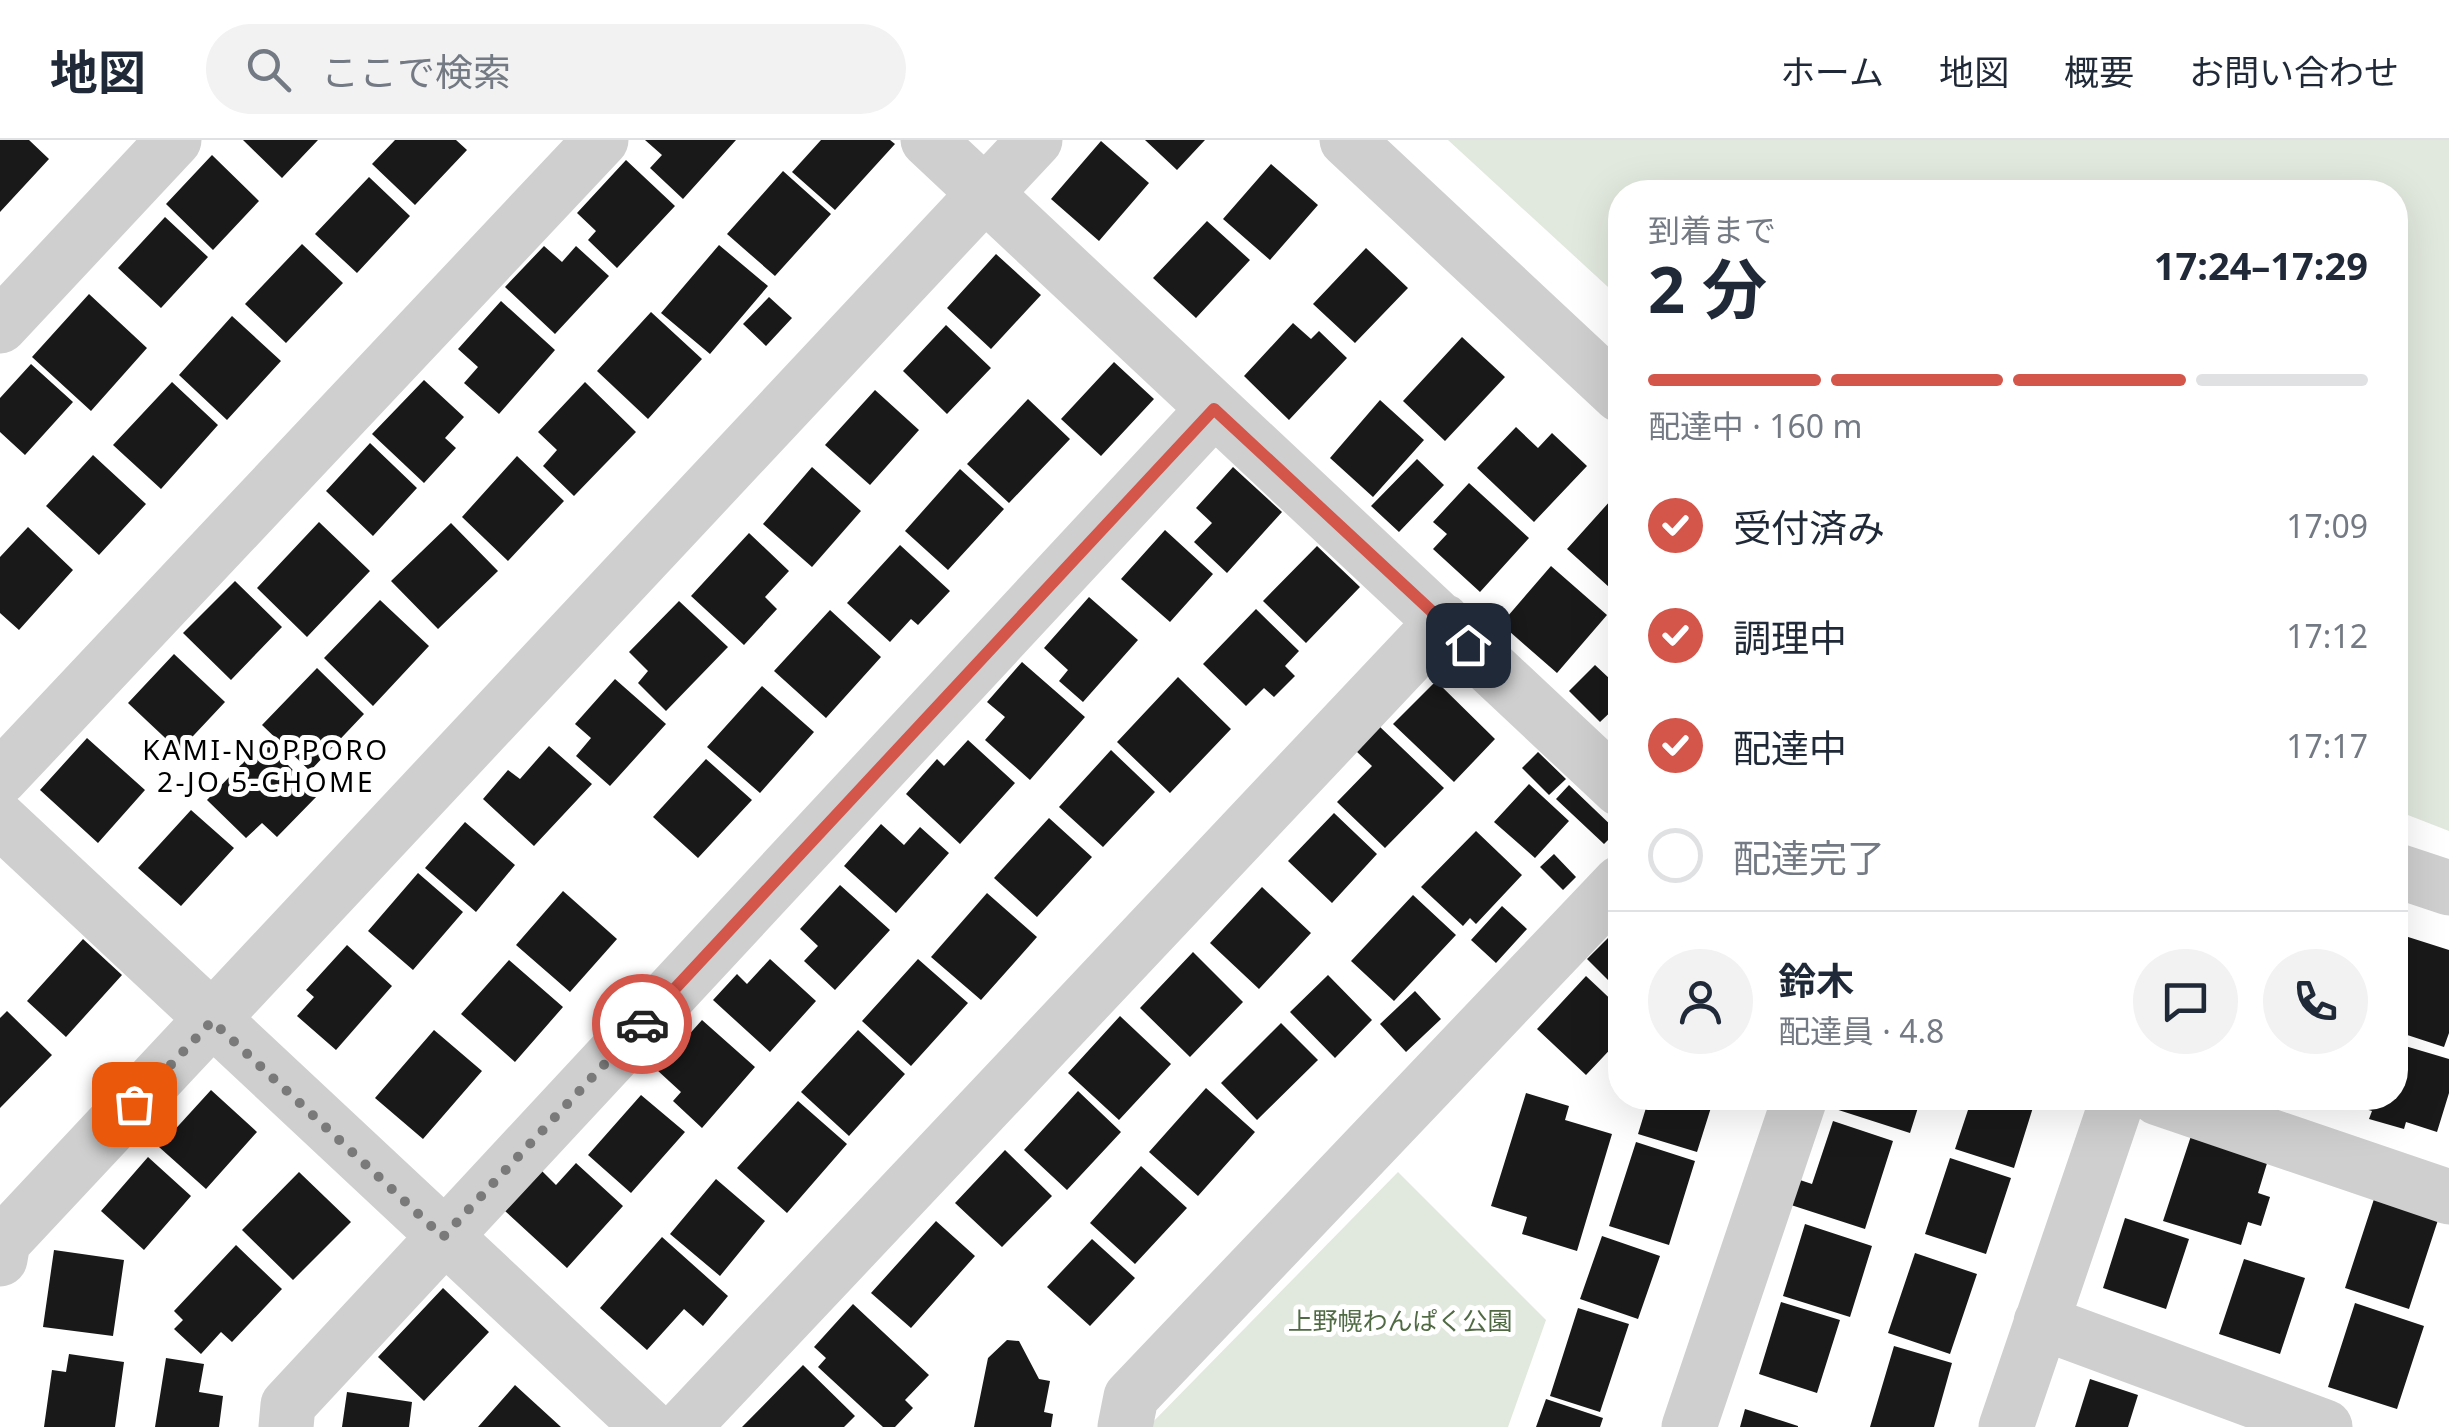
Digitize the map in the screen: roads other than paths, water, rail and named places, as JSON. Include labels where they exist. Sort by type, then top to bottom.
[{"type":"street","points":[[0,326],[174,140]]},
{"type":"street","points":[[0,778],[601,140]]},
{"type":"street","points":[[928,140],[1608,778]]},
{"type":"street","points":[[0,1259],[2,1242],[1035,140]]},
{"type":"street","points":[[1347,140],[1608,384]]},
{"type":"street","points":[[286,1427],[288,1405],[1214,409]]},
{"type":"street","points":[[683,1427],[1443,621]]},
{"type":"street","points":[[0,820],[649,1427]]},
{"type":"street","points":[[2408,874],[2449,888]]},
{"type":"street","points":[[1125,1427],[1131,1397],[1608,896]]},
{"type":"street","points":[[1689,1427],[1796,1110]]},
{"type":"street","points":[[2006,1427],[2114,1110]]},
{"type":"street","points":[[2193,1110],[2449,1197]]},
{"type":"street","points":[[2040,1322],[2326,1427]]},
{"type":"district","name":"KAMI-NOPPORO 2-JO 5-CHOME","points":[[266,766]]},
{"type":"park label","name":"上野幌わんぱく公園","points":[[1400,1321]]}]
